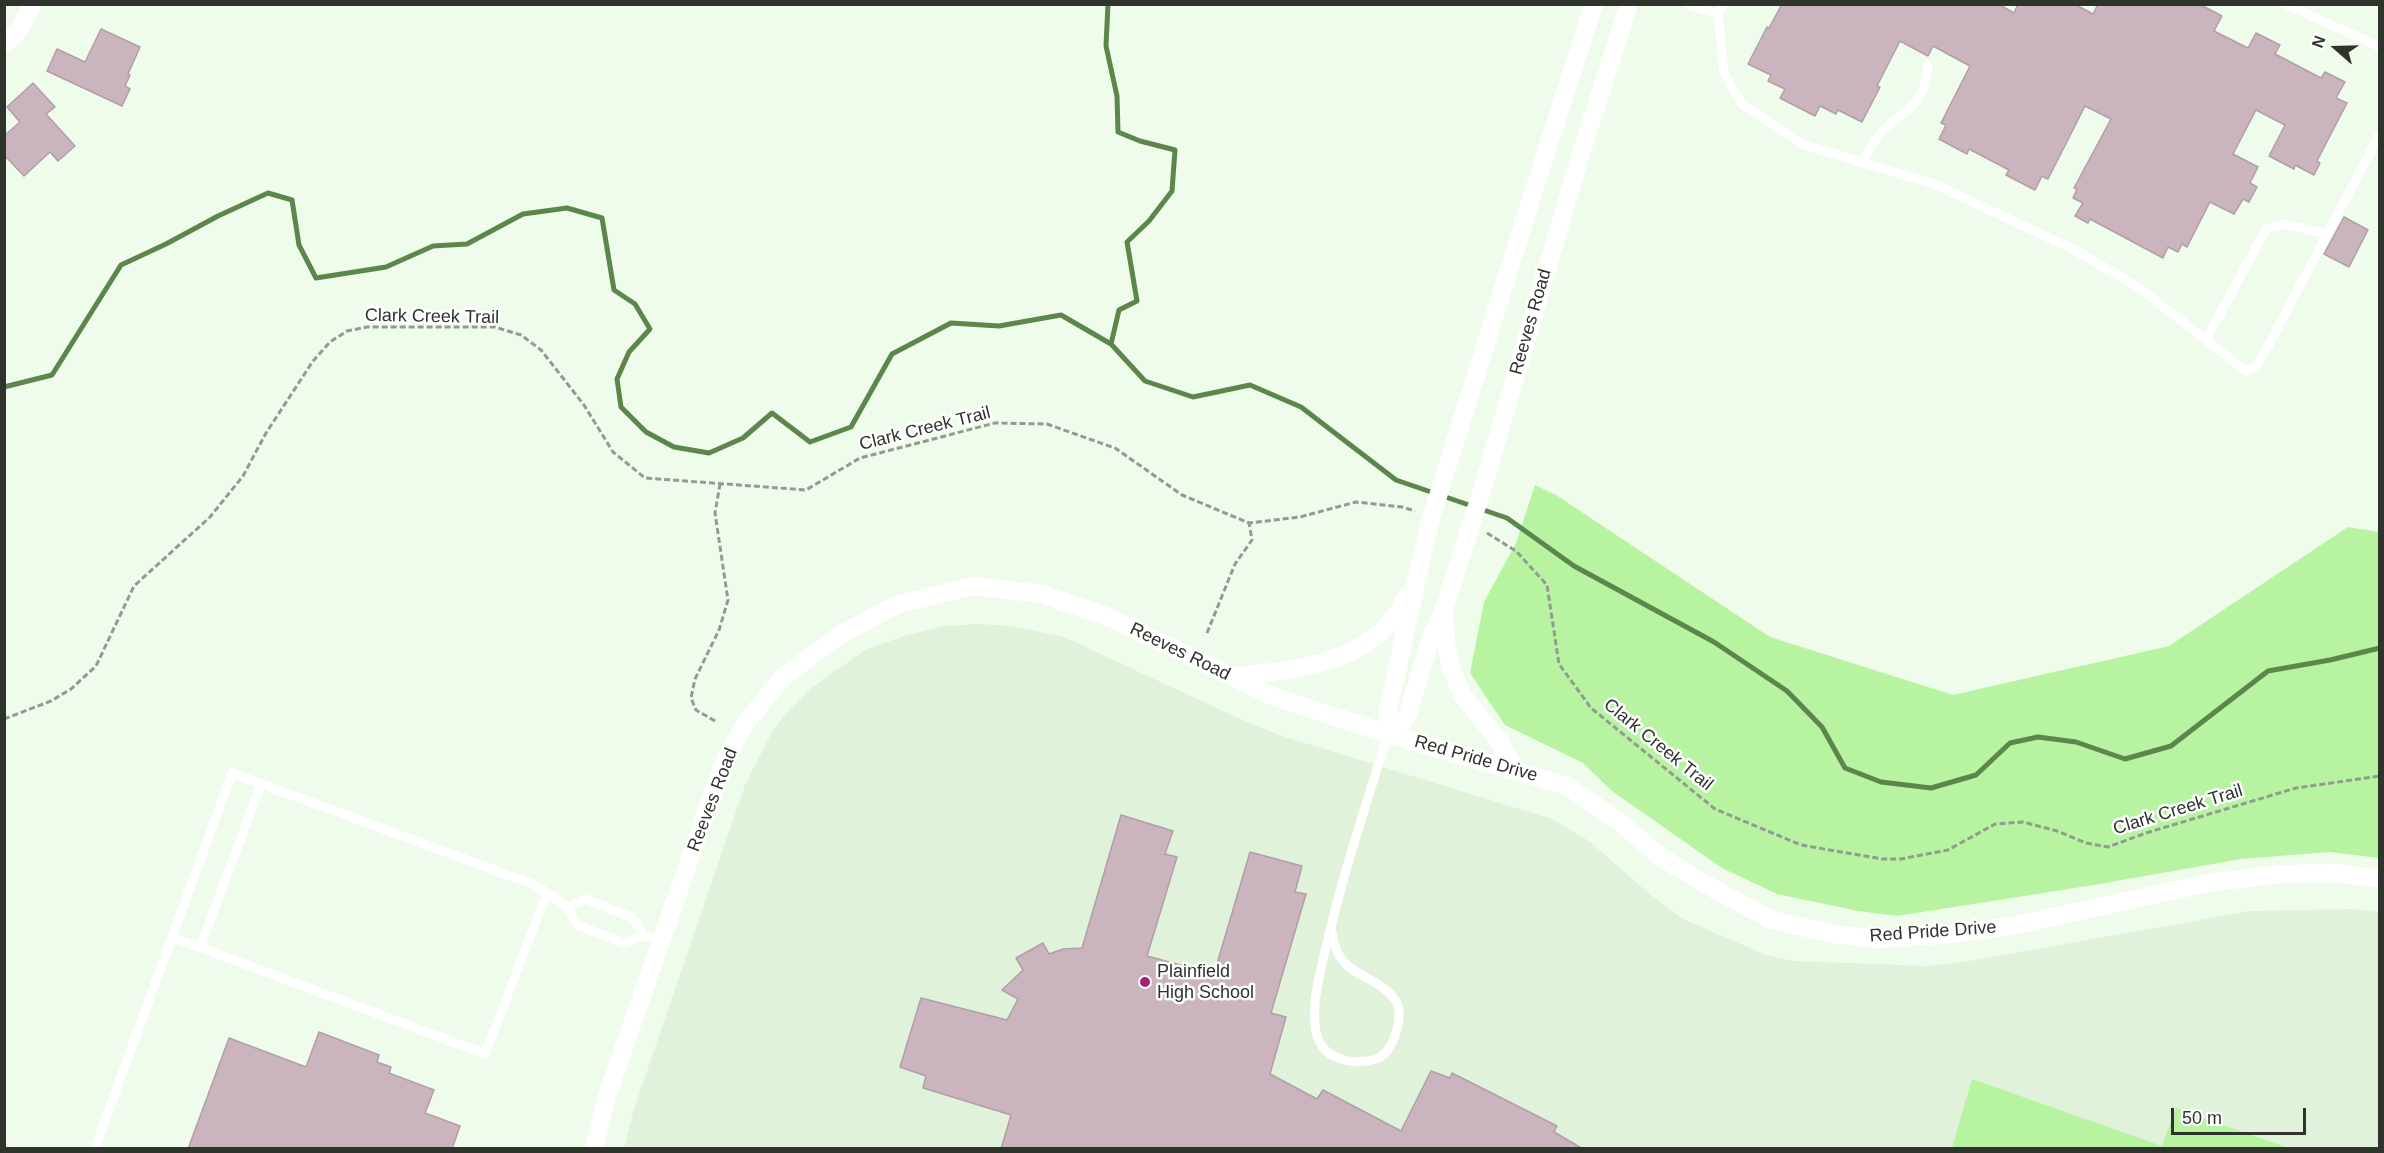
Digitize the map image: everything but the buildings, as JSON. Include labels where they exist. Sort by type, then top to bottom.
[{"type":"street","points":[[4,45],[19,30],[33,4]]},
{"type":"street","name":"Reeves Road","points":[[1388,734],[1388,710],[1418,575],[1427,519],[1443,480],[1594,4]]},
{"type":"street","name":"Reeves Road","points":[[1388,734],[1407,717],[1431,638],[1472,534],[1484,484],[1573,180],[1629,4]]},
{"type":"street","points":[[1233,677],[1298,669],[1330,662],[1354,651],[1394,619],[1418,575]]},
{"type":"street","name":"Reeves Road","points":[[594,1149],[652,938],[723,764],[745,724],[783,677],[841,634],[899,604],[974,586],[1041,594],[1106,616],[1272,696],[1388,734]]},
{"type":"street","points":[[1444,609],[1446,644],[1452,671],[1463,696],[1500,742],[1516,771]]},
{"type":"street","name":"Red Pride Drive","points":[[1388,734],[1567,786],[1617,820],[1662,858],[1713,890],[1772,920],[1833,934],[1875,939],[1944,935],[1989,929],[2208,883],[2279,874],[2338,873],[2379,879]]},
{"type":"lane","points":[[1687,4],[1718,14]]},
{"type":"lane","points":[[1723,4],[1718,14],[1724,73],[1742,104],[1804,145],[1934,184],[2073,249],[2138,287],[2246,371],[2258,365],[2379,135]]},
{"type":"lane","points":[[2285,4],[2379,47]]},
{"type":"lane","points":[[1862,162],[1878,137],[1920,98],[1926,86],[1928,66]]},
{"type":"lane","points":[[2206,340],[2266,229],[2285,224],[2327,234]]},
{"type":"lane","points":[[1331,926],[1334,947],[1344,962],[1384,987],[1398,1003],[1400,1023],[1391,1046],[1380,1059],[1359,1063],[1335,1057],[1321,1046],[1315,1025],[1319,974],[1331,926],[1388,734]]},
{"type":"lane","points":[[94,1149],[232,773],[535,885],[568,907],[577,925],[624,943],[652,938]]},
{"type":"lane","points":[[200,948],[261,784]]},
{"type":"lane","points":[[172,938],[485,1054],[547,893]]},
{"type":"lane","points":[[568,907],[585,899],[633,918],[652,938]]},
{"type":"path","name":"Clark Creek Trail","points":[[4,719],[51,701],[70,689],[96,666],[134,586],[210,517],[243,477],[266,433],[313,361],[330,342],[347,331],[367,327],[495,327],[520,335],[541,350],[584,405],[613,452],[645,478],[806,490],[860,458],[995,423],[1047,424],[1115,447],[1182,495],[1249,523],[1300,517],[1356,502],[1402,507],[1427,519]]},
{"type":"path","points":[[715,721],[696,710],[691,698],[695,679],[719,630],[728,600],[715,513],[720,484]]},
{"type":"path","points":[[1207,633],[1235,564],[1252,540],[1249,523]]},
{"type":"path","name":"Clark Creek Trail","points":[[1472,534],[1489,534],[1516,551],[1547,585],[1558,664],[1591,708],[1715,809],[1802,845],[1882,859],[1902,859],[1948,850],[1995,824],[2023,822],[2057,831],[2086,843],[2108,847],[2146,833],[2296,788],[2379,776]]},
{"type":"shaded area","points":[[979,624],[1012,626],[1064,637],[1249,723],[1282,736],[1552,819],[1589,841],[1652,896],[1683,919],[1766,955],[1794,961],[1928,966],[1969,961],[2251,911],[2352,909],[2379,912],[2379,1148],[624,1148],[634,1109],[745,785],[771,734],[785,714],[810,689],[865,650],[907,635],[945,626]]},
{"type":"green space","points":[[1535,485],[1556,495],[1770,637],[1953,695],[2169,646],[2348,527],[2379,532],[2379,858],[2330,852],[2241,859],[1897,916],[1858,911],[1777,894],[1722,868],[1612,791],[1583,763],[1505,725],[1470,673],[1484,602],[1516,543]]},
{"type":"green space","points":[[1972,1079],[2162,1146],[2176,1108],[2288,1148],[1952,1148]]},
{"type":"waterway","points":[[1108,4],[1106,46],[1117,96],[1118,132],[1140,141],[1175,150],[1172,191],[1149,221],[1127,242],[1137,301],[1119,310],[1111,344]]},
{"type":"waterway","points":[[4,387],[52,375],[121,265],[268,193],[292,200],[299,245],[316,278],[386,267],[433,246],[467,244],[523,214],[567,208],[602,218],[614,290],[635,304],[650,329],[629,352],[617,379],[621,407],[646,432],[674,447],[709,453],[743,438],[772,413],[810,442],[851,427],[892,354],[951,323],[999,326],[1061,315],[1111,344],[1145,381],[1193,397],[1250,385],[1301,407],[1396,480],[1507,518],[1574,566],[1714,642],[1787,691],[1822,727],[1845,768],[1881,782],[1931,788],[1976,775],[2010,743],[2038,737],[2076,742],[2125,759],[2171,746],[2268,671],[2380,648]]},
{"type":"place","name":"Plainfield High School","points":[[1145,982]]}]
